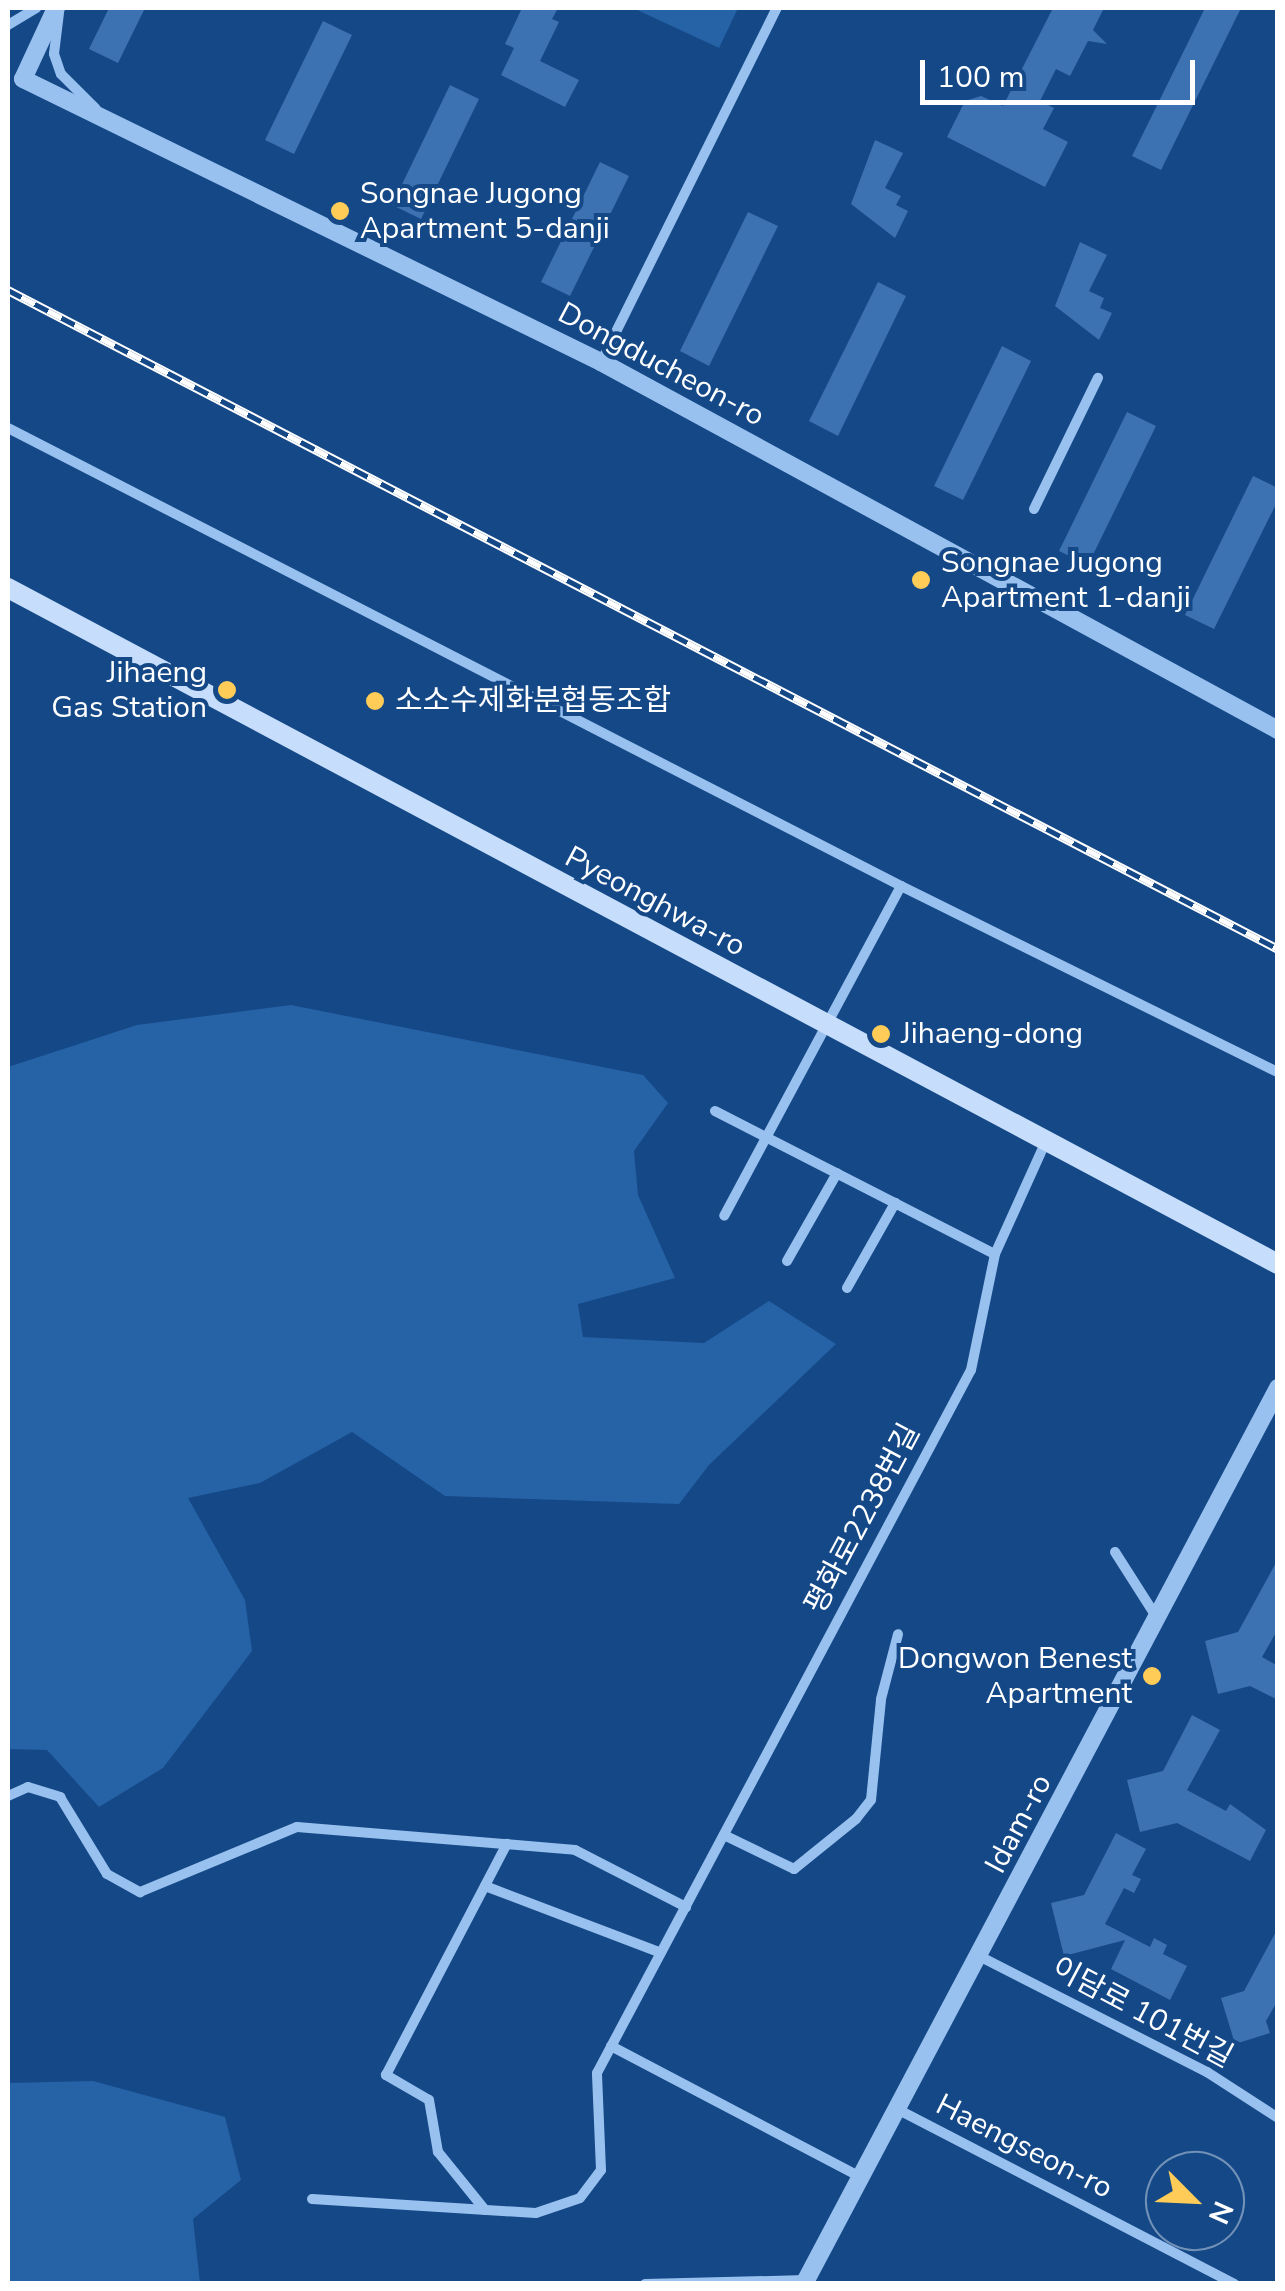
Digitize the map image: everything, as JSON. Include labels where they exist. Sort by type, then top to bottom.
[{"type":"main road","name":"Pyeonghwa-ro","points":[[8,588],[822,1026],[1278,1264]]},
{"type":"street","points":[[8,25],[36,8]]},
{"type":"street","points":[[16,75],[58,8]]},
{"type":"street","points":[[58,8],[54,54],[61,74],[112,123]]},
{"type":"street","points":[[601,362],[777,8]]},
{"type":"street","name":"Dongducheon-ro","points":[[16,75],[601,362],[1278,730]]},
{"type":"street","points":[[1034,509],[1098,378]]},
{"type":"street","points":[[8,428],[901,886],[1278,1072]]},
{"type":"street","points":[[724,1216],[768,1138],[822,1026],[901,886]]},
{"type":"street","points":[[714,1110],[994,1254]]},
{"type":"street","name":"평화로2238번길","points":[[312,2199],[536,2214],[580,2198],[601,2170],[597,2073],[971,1370],[994,1254],[1046,1141]]},
{"type":"street","points":[[787,1261],[837,1173]]},
{"type":"street","points":[[847,1288],[895,1203]]},
{"type":"street","name":"Idam-ro","points":[[805,2282],[981,1957],[1278,1388]]},
{"type":"street","points":[[1115,1552],[1158,1618]]},
{"type":"street","points":[[724,1835],[794,1870],[856,1819],[871,1800],[881,1699],[898,1634]]},
{"type":"street","points":[[8,1796],[28,1787],[60,1797],[106,1874],[140,1892],[297,1827],[575,1850],[686,1906]]},
{"type":"street","points":[[485,2210],[438,2152],[429,2100],[386,2075],[507,1844]]},
{"type":"street","points":[[485,1886],[661,1954]]},
{"type":"street","name":"이담로 101번길","points":[[981,1957],[1207,2072],[1278,2118]]},
{"type":"street","points":[[611,2046],[861,2176]]},
{"type":"street","name":"Haengseon-ro","points":[[897,2109],[1234,2284]]},
{"type":"street","points":[[644,2284],[805,2282]]},
{"type":"shaded area","points":[[633,8],[738,8],[719,48]]},
{"type":"shaded area","points":[[291,1005],[643,1075],[668,1103],[634,1151],[638,1195],[675,1278],[578,1304],[583,1337],[704,1343],[769,1301],[836,1344],[709,1465],[679,1504],[445,1496],[352,1432],[260,1483],[188,1498],[245,1600],[252,1651],[163,1768],[99,1807],[47,1750],[8,1749],[8,1067],[137,1025]]},
{"type":"shaded area","points":[[93,2081],[225,2117],[241,2180],[193,2219],[200,2283],[8,2283],[8,2083]]},
{"type":"building","points":[[109,8],[145,8],[118,63],[89,49]]},
{"type":"building","points":[[522,8],[558,8],[552,19],[559,22],[540,61],[579,80],[565,107],[501,75],[514,48],[505,44]]},
{"type":"building","points":[[1053,8],[1104,8],[1093,30],[1107,44],[1088,41],[1070,76],[1056,69],[1040,101],[1054,108],[1043,129],[1068,142],[1045,187],[947,137],[965,101],[981,96],[1003,106]]},
{"type":"building","points":[[1205,8],[1241,8],[1161,170],[1132,156]]},
{"type":"building","points":[[323,21],[352,35],[294,154],[265,140]]},
{"type":"building","points":[[450,85],[479,99],[421,219],[392,205]]},
{"type":"building","points":[[875,140],[903,153],[885,188],[901,196],[896,205],[908,211],[895,238],[851,204]]},
{"type":"building","points":[[600,162],[629,176],[570,296],[541,282]]},
{"type":"building","points":[[748,212],[778,226],[709,366],[680,351]]},
{"type":"building","points":[[1080,242],[1107,255],[1089,291],[1104,298],[1100,308],[1112,313],[1099,340],[1055,306]]},
{"type":"building","points":[[878,282],[906,296],[838,436],[809,421]]},
{"type":"building","points":[[1002,346],[1031,361],[963,500],[934,486]]},
{"type":"building","points":[[1127,412],[1156,426],[1088,565],[1059,551]]},
{"type":"building","points":[[1253,476],[1278,488],[1278,500],[1214,629],[1185,615]]},
{"type":"building","points":[[1278,1559],[1278,1629],[1262,1657],[1278,1666],[1278,1700],[1250,1686],[1218,1694],[1205,1641],[1238,1632]]},
{"type":"building","points":[[1192,1715],[1220,1730],[1187,1790],[1226,1811],[1230,1804],[1266,1830],[1250,1861],[1177,1823],[1140,1832],[1127,1780],[1163,1771]]},
{"type":"building","points":[[1116,1833],[1146,1849],[1132,1875],[1141,1879],[1134,1893],[1124,1888],[1105,1924],[1150,1947],[1154,1938],[1167,1945],[1163,1954],[1187,1966],[1170,2000],[1111,1969],[1125,1940],[1064,1956],[1051,1903],[1084,1895]]},
{"type":"building","points":[[1278,1928],[1278,2000],[1266,2021],[1270,2033],[1235,2044],[1221,1998],[1244,1991]]},
{"type":"railway","points":[[8,290],[1278,949]]},
{"type":"place","name":"Songnae Jugong Apartment 5-danji","points":[[340,211]]},
{"type":"place","name":"Songnae Jugong Apartment 1-danji","points":[[921,580]]},
{"type":"place","name":"Jihaeng Gas Station","points":[[227,690]]},
{"type":"place","name":"소소수제화분협동조합","points":[[375,701]]},
{"type":"place","name":"Jihaeng-dong","points":[[881,1034]]},
{"type":"place","name":"Dongwon Benest Apartment","points":[[1152,1676]]}]
